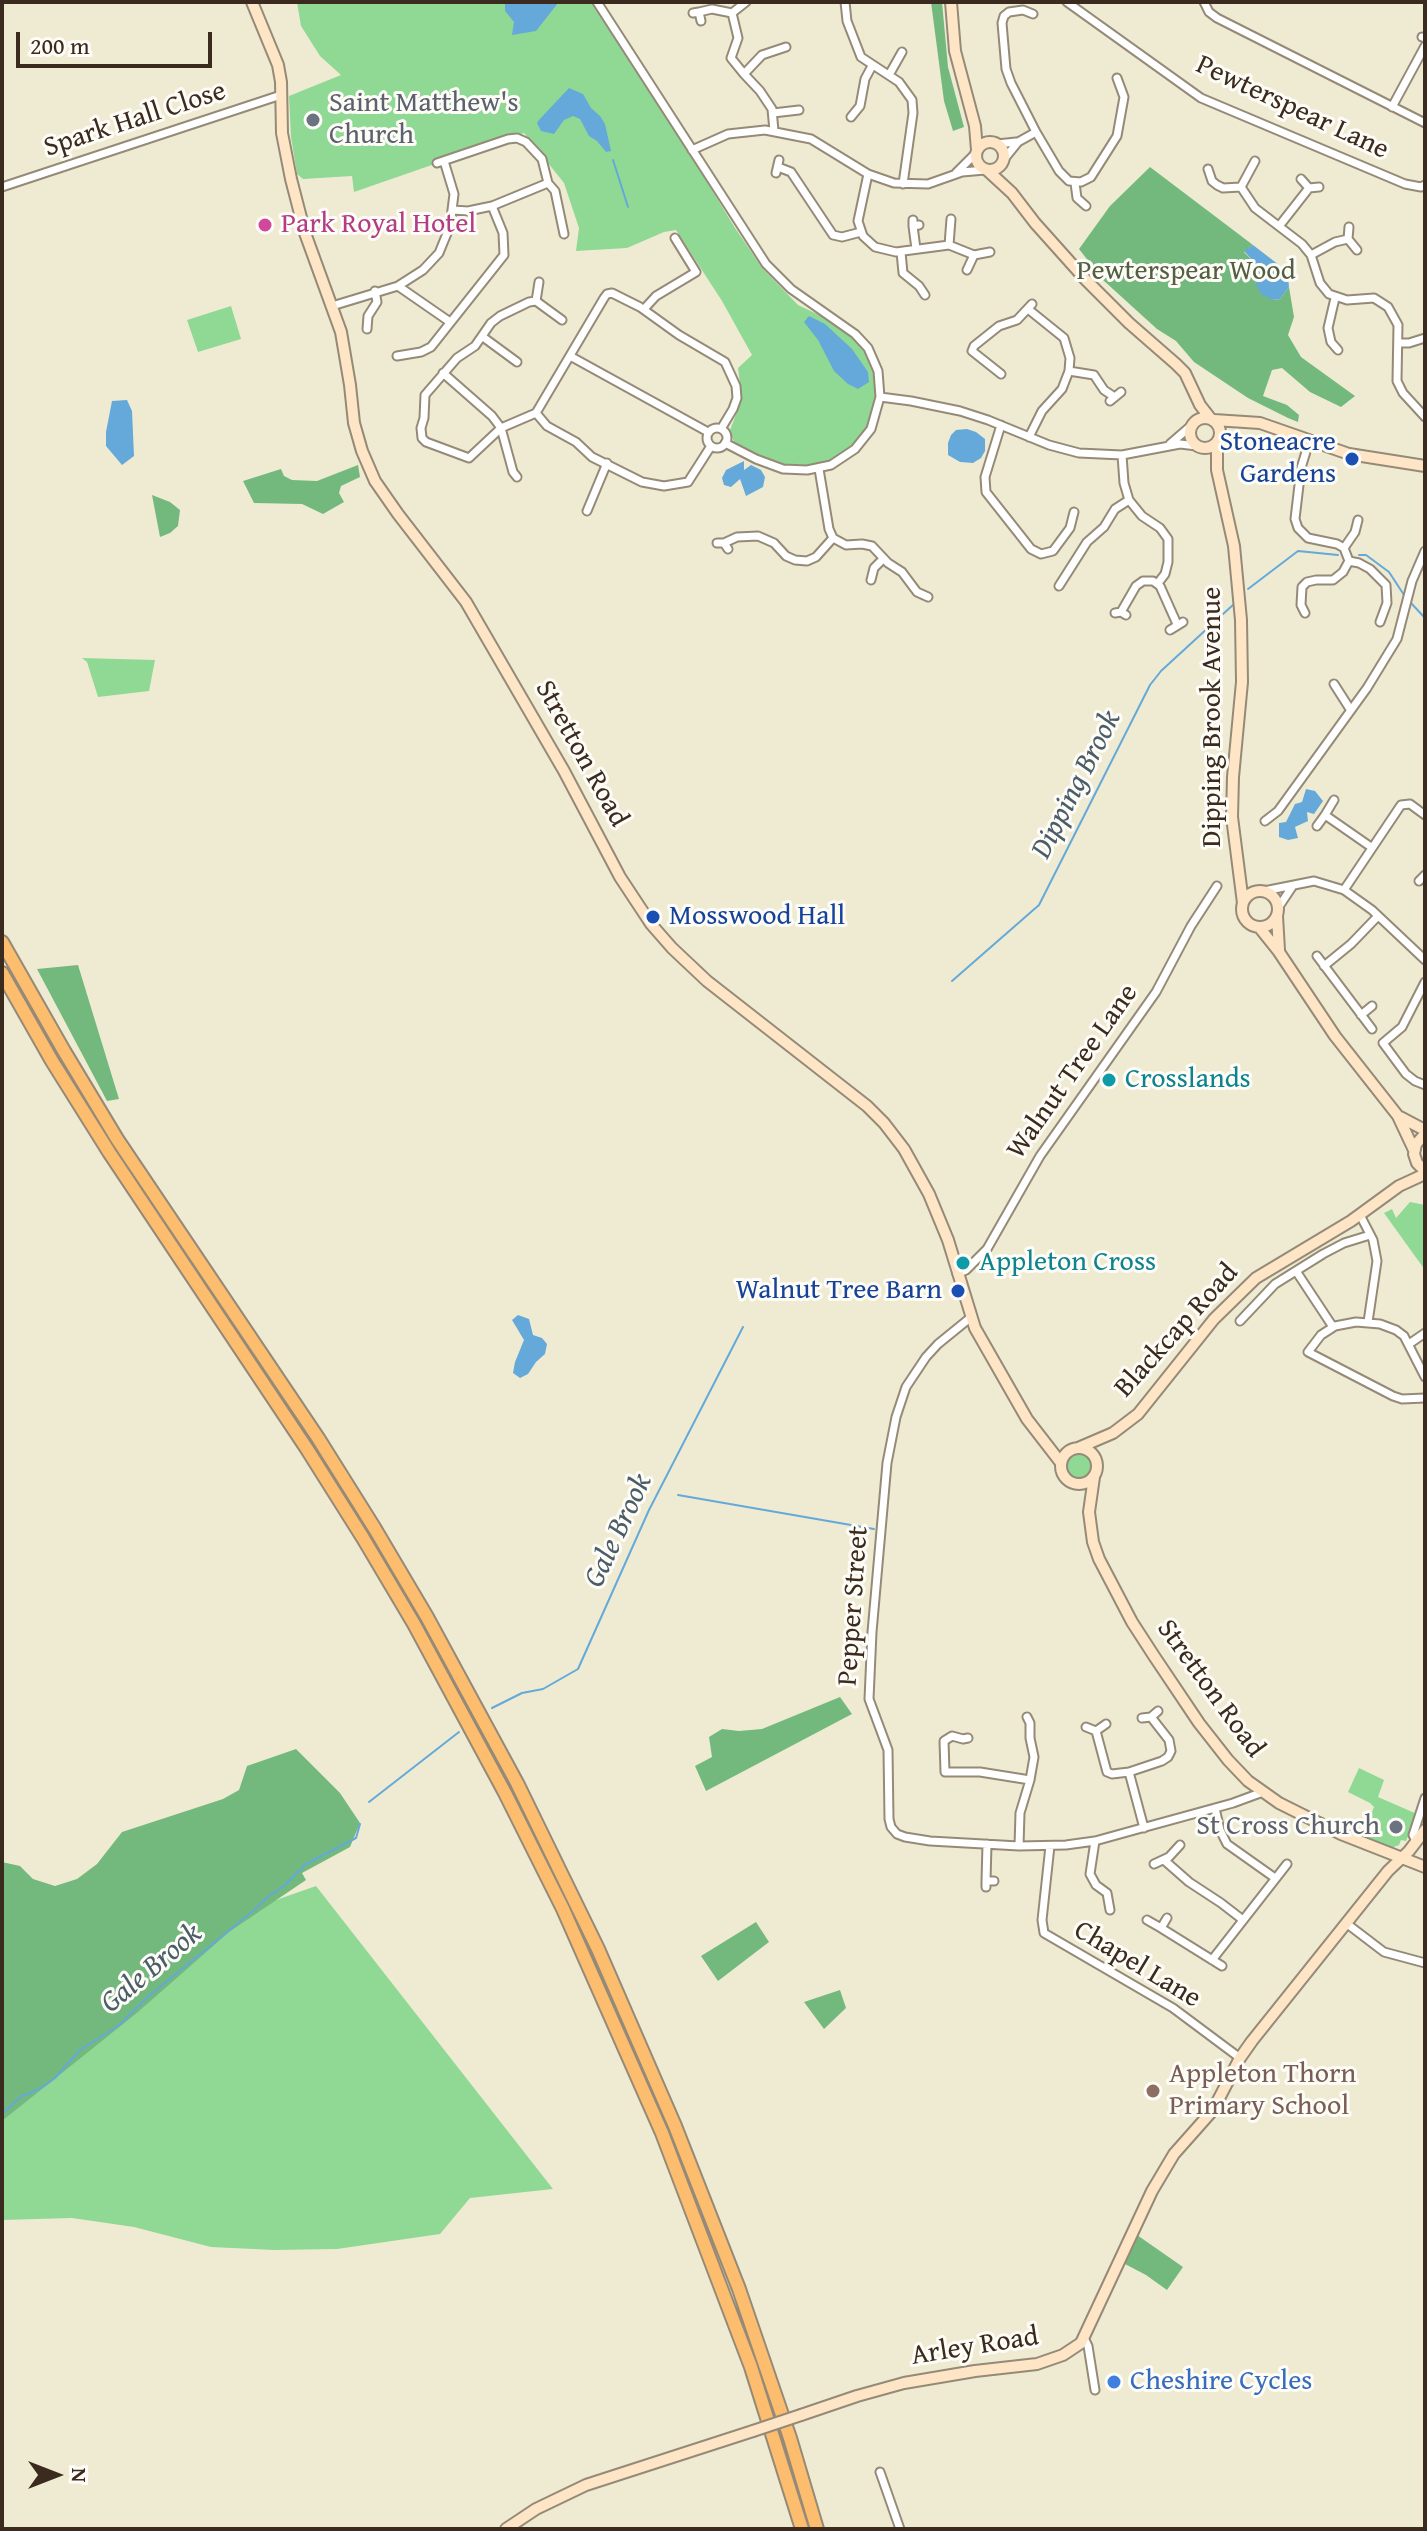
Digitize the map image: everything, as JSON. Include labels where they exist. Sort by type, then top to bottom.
[{"type":"highway","points":[[2,942],[117,1139],[318,1438],[375,1529],[427,1617],[517,1783],[598,1949],[675,2126],[739,2289],[790,2438],[817,2529]]},
{"type":"highway","points":[[2,973],[109,1152],[290,1422],[363,1538],[414,1624],[518,1817],[586,1960],[662,2133],[751,2367],[802,2529]]},
{"type":"street","name":"Stretton Road","points":[[252,2],[278,65],[282,133],[298,211],[332,306],[347,360],[357,436],[375,481],[466,602],[518,689],[636,903],[672,948],[700,975],[841,1084],[884,1123],[904,1149],[929,1194],[948,1240],[970,1318],[1019,1405],[1061,1463]]},
{"type":"street","points":[[597,2],[766,264],[791,289],[839,321],[862,341],[876,364],[880,397],[871,429],[844,458],[819,469],[783,469],[725,443]]},
{"type":"street","points":[[701,21],[696,12],[712,9],[732,13],[746,2]]},
{"type":"street","points":[[845,2],[847,21],[858,53],[872,66],[904,86],[910,95],[913,106],[903,184]]},
{"type":"street","points":[[951,2],[952,33],[972,117],[978,164],[1012,193],[1086,280],[1185,373],[1195,396],[1221,431],[1218,442]]},
{"type":"street","points":[[1204,2],[1209,12],[1217,18],[1425,123]]},
{"type":"street","name":"Pewterspear Lane","points":[[1073,4],[1201,98],[1405,184],[1425,185]]},
{"type":"street","points":[[1033,14],[1024,6],[1009,12],[1002,19],[1003,53],[1011,83],[1036,132],[1063,176],[1075,183]]},
{"type":"street","points":[[732,13],[738,38],[731,58],[760,91],[773,113],[774,131]]},
{"type":"street","points":[[1392,107],[1424,40]]},
{"type":"street","points":[[744,74],[762,55],[786,46]]},
{"type":"street","points":[[889,75],[902,52]]},
{"type":"street","points":[[851,117],[860,106],[865,79],[872,66]]},
{"type":"street","points":[[1075,183],[1091,177],[1114,143],[1123,102],[1121,81]]},
{"type":"street","name":"Spark Hall Close","points":[[2,187],[281,95]]},
{"type":"street","points":[[773,113],[799,110]]},
{"type":"street","points":[[972,117],[1003,150],[1006,178],[1012,193]]},
{"type":"street","points":[[692,150],[735,132],[774,131],[811,139],[868,174],[903,184],[928,184],[954,174],[998,169],[1018,142],[1036,132]]},
{"type":"street","points":[[332,306],[398,286],[423,270],[439,253],[453,210],[454,194],[440,162],[508,139],[520,139],[542,159],[566,228]]},
{"type":"street","points":[[954,174],[983,144],[1018,142]]},
{"type":"street","points":[[1241,187],[1255,161]]},
{"type":"street","points":[[778,167],[791,172],[833,235],[842,237],[861,232]]},
{"type":"street","points":[[1208,169],[1217,185],[1223,188],[1241,187]]},
{"type":"street","points":[[868,174],[858,214],[861,232],[875,247],[886,252],[901,252],[949,245],[974,255],[990,252]]},
{"type":"street","points":[[1301,179],[1309,188]]},
{"type":"street","points":[[453,210],[468,211],[492,206],[548,183]]},
{"type":"street","points":[[1075,183],[1077,198],[1086,206]]},
{"type":"street","points":[[1241,187],[1249,202],[1295,236],[1311,255],[1320,283],[1335,298],[1374,298],[1388,307],[1398,325],[1397,381],[1403,393],[1424,412]]},
{"type":"street","points":[[1280,225],[1309,188],[1319,187]]},
{"type":"street","points":[[397,356],[412,355],[431,347],[504,255],[503,233],[492,206]]},
{"type":"street","points":[[949,245],[951,219]]},
{"type":"street","points":[[915,224],[916,249]]},
{"type":"street","points":[[1349,227],[1348,239],[1357,250]]},
{"type":"street","points":[[644,309],[656,296],[696,272],[675,238]]},
{"type":"street","points":[[1311,255],[1335,242],[1348,239]]},
{"type":"street","points":[[901,252],[903,273],[926,295]]},
{"type":"street","points":[[967,270],[974,255]]},
{"type":"street","points":[[536,301],[539,282]]},
{"type":"street","points":[[398,286],[450,322]]},
{"type":"street","points":[[367,329],[368,316],[377,302],[375,291]]},
{"type":"street","points":[[562,320],[536,301],[491,323],[483,337],[430,387],[424,399],[421,433],[426,442],[469,458],[501,428],[536,413],[604,298],[612,293],[644,309],[679,335],[716,355],[729,368],[737,398],[721,429]]},
{"type":"street","points":[[1335,298],[1328,328],[1331,342],[1341,351]]},
{"type":"street","points":[[972,351],[976,343],[999,326],[1017,320],[1030,306],[1064,338],[1069,352],[1069,371],[1062,389],[1042,411],[1029,437]]},
{"type":"street","points":[[483,337],[517,362]]},
{"type":"street","points":[[1399,343],[1425,338]]},
{"type":"street","points":[[962,353],[972,351],[1001,374]]},
{"type":"street","points":[[412,355],[413,365]]},
{"type":"street","points":[[570,356],[708,432]]},
{"type":"street","points":[[1069,371],[1094,375],[1104,390],[1115,396]]},
{"type":"street","points":[[443,373],[492,416],[501,428],[515,474],[502,473]]},
{"type":"street","points":[[1195,396],[1191,439],[1198,447]]},
{"type":"street","points":[[880,397],[934,405],[973,415],[1079,453],[1122,455],[1180,444],[1206,449],[1242,422]]},
{"type":"street","points":[[536,413],[547,426],[576,442],[592,457],[642,482],[664,486],[688,482],[711,446]]},
{"type":"street","points":[[1169,445],[1202,418],[1270,426],[1309,442],[1369,459],[1425,466]]},
{"type":"street","points":[[1001,425],[985,477],[986,492],[1031,549],[1041,554],[1053,551],[1070,528],[1074,511]]},
{"type":"street","points":[[713,428],[721,429],[726,433],[725,443],[720,447],[711,446],[707,441],[708,432],[713,428]]},
{"type":"street","name":"Dipping Brook Avenue","points":[[1218,442],[1217,470],[1234,546],[1241,620],[1242,682],[1232,800],[1234,844],[1243,903]]},
{"type":"street","points":[[1305,613],[1301,605],[1302,587],[1307,582],[1333,580],[1343,572],[1349,561],[1344,548],[1308,538],[1298,528],[1294,509],[1309,442]]},
{"type":"street","name":"Dipping Brook Avenue","points":[[1198,447],[1217,470]]},
{"type":"street","points":[[1122,455],[1129,500],[1168,539],[1168,562],[1165,574],[1158,583]]},
{"type":"street","points":[[587,511],[607,463]]},
{"type":"street","points":[[819,469],[833,538],[846,545],[868,544],[902,572],[917,592],[930,597]]},
{"type":"street","points":[[1059,586],[1087,542],[1104,527],[1115,509],[1129,500]]},
{"type":"street","points":[[1344,548],[1355,532],[1358,520]]},
{"type":"street","points":[[723,545],[737,537],[758,536],[774,543],[792,559],[804,561],[816,557],[833,538]]},
{"type":"street","points":[[1265,821],[1278,811],[1367,688],[1397,639],[1409,591],[1425,551]]},
{"type":"street","points":[[871,580],[874,568],[883,559]]},
{"type":"street","points":[[1349,561],[1370,569],[1386,585],[1387,603],[1380,622]]},
{"type":"street","points":[[1121,613],[1139,583],[1148,580],[1158,583],[1177,625]]},
{"type":"street","points":[[1334,684],[1350,709]]},
{"type":"street","points":[[1317,826],[1334,800]]},
{"type":"street","points":[[1344,890],[1401,805],[1410,804],[1425,815]]},
{"type":"street","points":[[1325,815],[1371,847]]},
{"type":"street","name":"Dipping Brook Avenue","points":[[1239,869],[1262,891]]},
{"type":"street","points":[[1425,960],[1358,898],[1317,881],[1249,894],[1243,903],[1245,919],[1259,927],[1279,952],[1335,1036],[1398,1116],[1425,1172]]},
{"type":"street","name":"Walnut Tree Lane","points":[[957,1274],[972,1265],[987,1249],[1040,1156],[1156,992],[1191,926],[1217,886]]},
{"type":"street","points":[[1259,927],[1270,924],[1292,887]]},
{"type":"street","points":[[1262,891],[1272,895],[1278,912],[1279,952]]},
{"type":"street","points":[[1324,966],[1378,916]]},
{"type":"street","points":[[1317,956],[1372,1029]]},
{"type":"street","points":[[1425,982],[1402,1027],[1383,1043],[1406,1074],[1425,1085]]},
{"type":"street","points":[[1361,1015],[1372,1006]]},
{"type":"street","points":[[1398,1116],[1425,1132]]},
{"type":"street","name":"Blackcap Road","points":[[1399,1186],[1419,1138],[1425,1132]]},
{"type":"street","name":"Blackcap Road","points":[[1097,1464],[1102,1447],[1113,1433],[1138,1414],[1214,1319],[1256,1278],[1425,1172]]},
{"type":"street","points":[[1360,1215],[1375,1246],[1377,1268],[1368,1322]]},
{"type":"street","points":[[1240,1321],[1275,1284],[1333,1249],[1370,1235]]},
{"type":"street","points":[[1296,1271],[1333,1327]]},
{"type":"street","name":"Pepper Street","points":[[970,1318],[950,1332],[926,1357],[906,1387],[896,1417],[884,1500],[869,1699],[888,1750],[891,1827],[905,1837],[930,1841],[1050,1846],[1095,1841],[1263,1792]]},
{"type":"street","points":[[1425,1377],[1409,1344],[1396,1330],[1368,1322],[1333,1327],[1321,1335],[1308,1352],[1393,1396],[1402,1399],[1425,1398]]},
{"type":"street","points":[[1409,1344],[1425,1333]]},
{"type":"street","points":[[1038,1433],[1057,1445],[1075,1448],[1093,1454],[1097,1464],[1094,1477],[1086,1483],[1076,1484],[1065,1478],[1061,1463],[1063,1457],[1075,1448]]},
{"type":"street","name":"Blackcap Road","points":[[1075,1448],[1113,1433]]},
{"type":"street","name":"Stretton Road","points":[[1094,1477],[1089,1512],[1099,1559],[1132,1622],[1215,1745],[1248,1781],[1263,1792],[1341,1834],[1425,1867]]},
{"type":"street","name":"Stretton Road","points":[[1076,1484],[1089,1512]]},
{"type":"street","points":[[1096,1731],[1107,1772],[1129,1772],[1162,1761],[1171,1751],[1169,1740],[1146,1717],[1158,1711]]},
{"type":"street","points":[[1019,1846],[1020,1813],[1034,1757],[1030,1723],[1026,1716]]},
{"type":"street","points":[[1096,1731],[1106,1724]]},
{"type":"street","points":[[1086,1727],[1096,1731]]},
{"type":"street","points":[[968,1738],[944,1738],[945,1772],[980,1772],[1030,1780]]},
{"type":"street","points":[[1129,1772],[1144,1828]]},
{"type":"street","points":[[1416,1841],[1413,1835],[1425,1798]]},
{"type":"street","points":[[1215,1808],[1227,1844],[1275,1878]]},
{"type":"street","points":[[1095,2390],[1084,2338],[1166,2166],[1213,2110],[1240,2058],[1346,1923],[1425,1830]]},
{"type":"street","points":[[1095,1841],[1090,1874],[1096,1885],[1107,1893],[1110,1910]]},
{"type":"street","points":[[987,1844],[989,1883]]},
{"type":"street","points":[[1154,1864],[1164,1860],[1180,1845]]},
{"type":"street","name":"Chapel Lane","points":[[1050,1846],[1042,1926],[1044,1933],[1173,2008],[1240,2058]]},
{"type":"street","points":[[1164,1860],[1243,1920]]},
{"type":"street","points":[[1212,1960],[1287,1864]]},
{"type":"street","points":[[1161,1928],[1167,1918]]},
{"type":"street","points":[[1147,1920],[1222,1966]]},
{"type":"street","points":[[1346,1923],[1384,1952],[1425,1963]]},
{"type":"street","name":"Arley Road","points":[[506,2529],[536,2509],[586,2485],[904,2383],[1037,2364],[1070,2351],[1084,2338]]},
{"type":"street","points":[[880,2472],[900,2529]]},
{"type":"green space","points":[[297,2],[592,2],[609,21],[763,269],[798,305],[836,323],[862,342],[879,377],[881,397],[862,443],[817,472],[793,471],[746,454],[734,442],[730,430],[741,392],[738,368],[752,355],[722,301],[676,230],[627,248],[576,251],[579,228],[564,183],[524,133],[354,192],[352,176],[303,179],[297,174],[289,96],[341,75],[320,56],[301,26]]},
{"type":"green space","points":[[931,2],[942,2],[948,67],[964,127],[953,131],[944,101]]},
{"type":"green space","name":"Pewterspear Wood","points":[[1150,167],[1253,245],[1244,252],[1255,263],[1255,282],[1273,300],[1280,299],[1289,287],[1294,317],[1288,335],[1301,357],[1355,396],[1341,407],[1310,392],[1282,368],[1272,370],[1263,396],[1287,405],[1299,415],[1298,422],[1288,418],[1248,398],[1194,362],[1176,341],[1157,329],[1103,280],[1079,249],[1110,206]]},
{"type":"green space","points":[[231,306],[241,339],[198,352],[187,320]]},
{"type":"green space","points":[[358,465],[360,477],[341,486],[339,493],[344,502],[323,514],[302,504],[254,503],[243,481],[281,469],[284,476],[292,480],[317,481]]},
{"type":"green space","points":[[152,495],[180,510],[178,526],[160,537]]},
{"type":"green space","points":[[82,658],[155,660],[149,691],[98,697],[87,662]]},
{"type":"green space","points":[[78,965],[119,1099],[107,1101],[37,969]]},
{"type":"green space","points":[[1410,1202],[1425,1205],[1425,1270],[1384,1213],[1392,1209],[1396,1218]]},
{"type":"green space","points":[[1079,1450],[1085,1451],[1093,1459],[1093,1471],[1085,1479],[1079,1480],[1073,1479],[1065,1471],[1064,1465],[1065,1459],[1073,1451]]},
{"type":"green space","points":[[840,1697],[852,1714],[706,1791],[695,1766],[712,1757],[709,1737],[722,1729],[762,1729]]},
{"type":"green space","points":[[296,1749],[340,1793],[360,1823],[350,1847],[302,1873],[306,1880],[229,1932],[138,2012],[2,2121],[2,1862],[20,1866],[33,1879],[55,1886],[77,1879],[97,1864],[122,1832],[223,1799],[239,1790],[247,1766]]},
{"type":"green space","points":[[1359,1768],[1384,1780],[1378,1797],[1417,1814],[1406,1841],[1401,1840],[1399,1845],[1391,1848],[1362,1837],[1374,1807],[1348,1792]]},
{"type":"green space","points":[[316,1886],[553,2189],[470,2198],[440,2234],[337,2249],[211,2247],[134,2227],[72,2218],[2,2220],[2,2121],[259,1906]]},
{"type":"green space","points":[[756,1922],[769,1942],[718,1981],[701,1956]]},
{"type":"green space","points":[[840,1990],[846,2008],[824,2029],[804,2002]]},
{"type":"green space","points":[[1137,2235],[1183,2267],[1167,2290],[1125,2264]]},
{"type":"water","points":[[505,2],[558,3],[536,31],[512,35],[514,22],[505,11]]},
{"type":"water","points":[[569,88],[583,94],[600,116],[611,151],[606,152],[589,136],[580,119],[573,116],[564,120],[554,134],[541,131],[537,123]]},
{"type":"water","points":[[1253,245],[1279,265],[1288,277],[1289,287],[1280,299],[1273,300],[1261,294],[1255,282],[1255,263],[1244,251]]},
{"type":"water","points":[[809,316],[825,324],[852,349],[868,372],[869,382],[858,389],[834,371],[818,340],[804,322]]},
{"type":"water","points":[[127,400],[132,411],[134,456],[122,465],[106,446],[106,432],[112,401]]},
{"type":"water","points":[[967,429],[985,439],[985,451],[973,463],[960,462],[948,455],[951,435],[956,430]]},
{"type":"water","points":[[744,461],[744,470],[751,465],[761,470],[765,477],[763,487],[746,496],[740,479],[731,487],[724,485],[722,478],[726,470]]},
{"type":"water","points":[[1306,789],[1315,791],[1323,801],[1314,814],[1307,812],[1308,821],[1295,827],[1298,838],[1288,840],[1279,837],[1279,823],[1286,822],[1295,804],[1302,802]]},
{"type":"water","points":[[518,1315],[529,1319],[533,1335],[547,1344],[545,1354],[528,1374],[520,1378],[513,1373],[524,1340],[512,1320]]},
{"type":"waterway","points":[[613,160],[628,207]]},
{"type":"waterway","name":"Dipping Brook","points":[[1248,589],[1298,551],[1338,555]]},
{"type":"waterway","name":"Dipping Brook","points":[[1359,555],[1366,555],[1389,572],[1406,598]]},
{"type":"waterway","name":"Dipping Brook","points":[[1410,602],[1425,618]]},
{"type":"waterway","name":"Dipping Brook","points":[[952,981],[1039,905],[1150,685],[1161,671],[1234,604]]},
{"type":"waterway","name":"Gale Brook","points":[[492,1708],[522,1693],[543,1689],[578,1669],[649,1510],[743,1327]]},
{"type":"waterway","points":[[678,1495],[874,1529]]},
{"type":"waterway","name":"Gale Brook","points":[[369,1802],[459,1732]]},
{"type":"waterway","name":"Gale Brook","points":[[2,2114],[22,2096],[40,2089],[55,2078],[80,2050],[118,2026],[149,1996],[286,1884],[306,1864],[356,1838],[360,1824]]},
{"type":"place","name":"Saint Matthew's Church","points":[[313,120]]},
{"type":"place","name":"Park Royal Hotel","points":[[265,225]]},
{"type":"place","name":"Stoneacre Gardens","points":[[1352,459]]},
{"type":"place","name":"Mosswood Hall","points":[[653,917]]},
{"type":"place","name":"Crosslands","points":[[1109,1080]]},
{"type":"place","name":"Appleton Cross","points":[[963,1263]]},
{"type":"place","name":"Walnut Tree Barn","points":[[958,1291]]},
{"type":"place","name":"St Cross Church","points":[[1396,1827]]},
{"type":"place","name":"Appleton Thorn Primary School","points":[[1153,2091]]},
{"type":"place","name":"Cheshire Cycles","points":[[1114,2382]]}]
